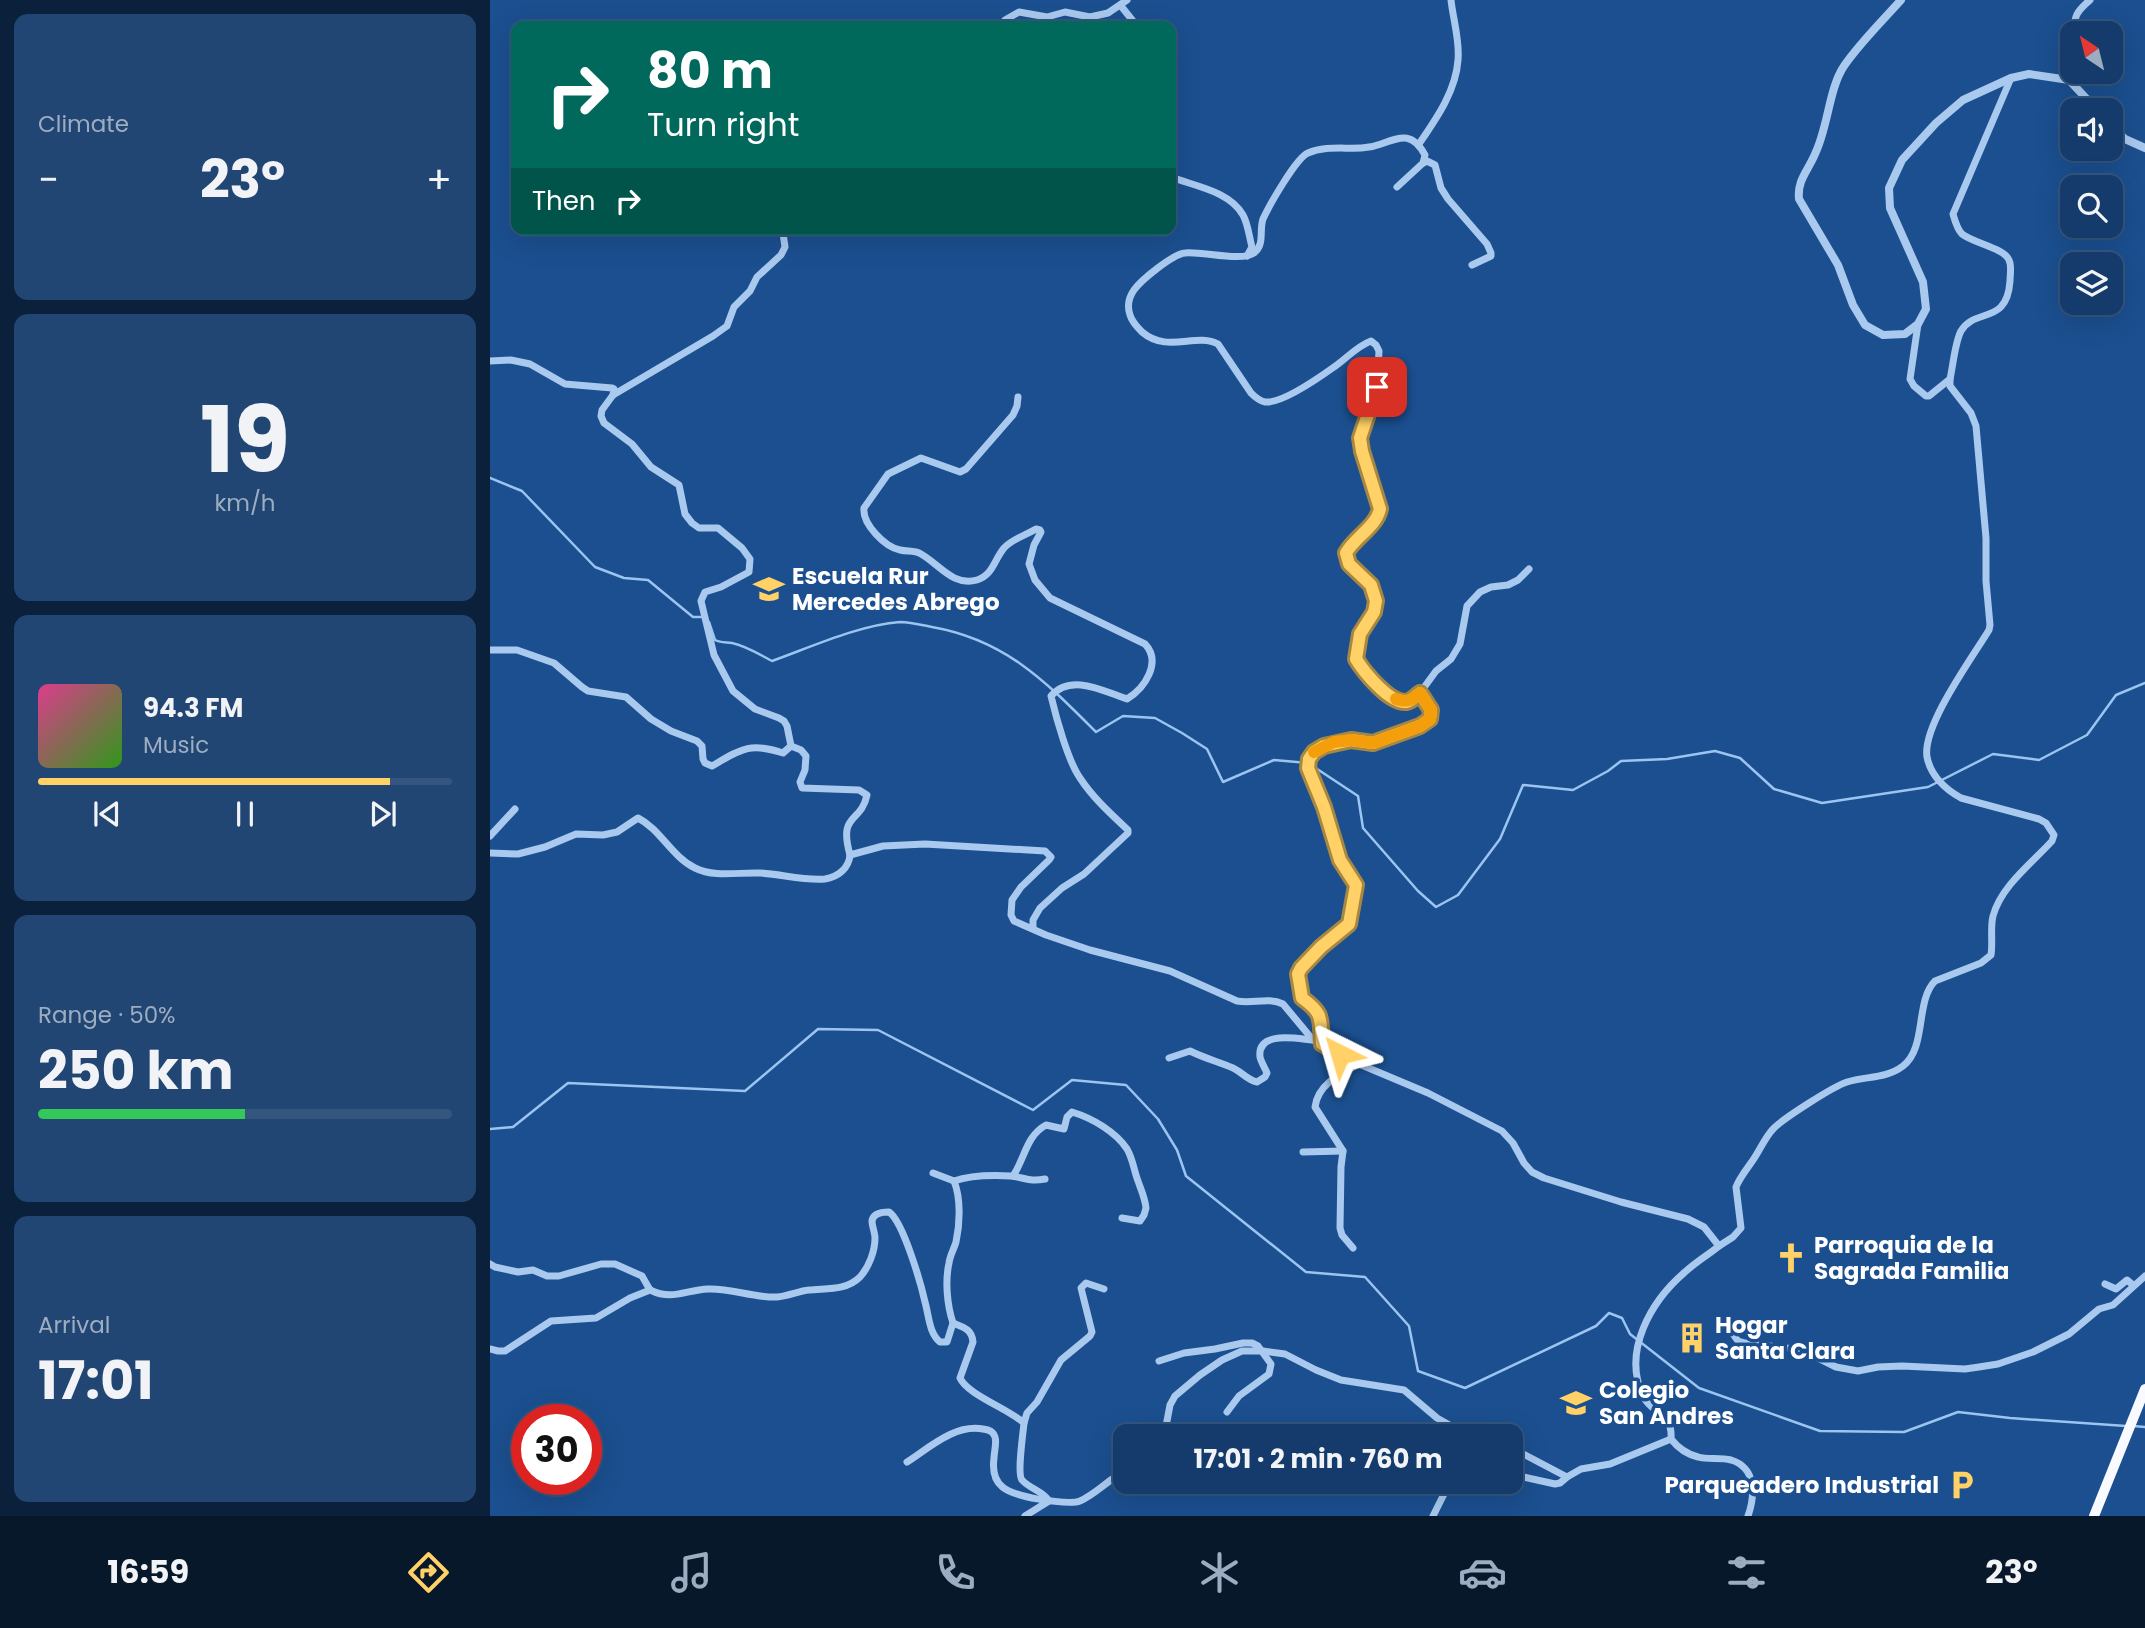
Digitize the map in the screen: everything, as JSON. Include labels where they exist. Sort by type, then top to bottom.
[{"type":"highway","points":[[2094,1516],[2145,1389]]},
{"type":"street","points":[[1419,144],[1439,115],[1453,84],[1459,60],[1451,0]]},
{"type":"street","points":[[1900,0],[1844,66],[1836,81],[1827,122],[1816,153],[1798,188],[1799,199],[1838,265],[1853,305],[1865,325],[1883,335],[1905,334],[1919,324]]},
{"type":"street","points":[[2076,21],[2078,10],[2090,0]]},
{"type":"street","points":[[1004,21],[1019,12],[1047,17],[1065,12],[1090,17],[1108,13],[1124,3],[1134,21]]},
{"type":"street","points":[[1950,379],[1929,396],[1910,379],[1919,324],[1926,309],[1923,282],[1890,208],[1889,188],[1902,160],[1936,123],[1963,100],[2011,78],[2029,74],[2060,79]]},
{"type":"street","points":[[1748,1516],[1754,1498],[1750,1478],[1744,1468],[1730,1460],[1700,1458],[1685,1452],[1671,1438],[1668,1420],[1642,1394],[1635,1354],[1640,1333],[1655,1306],[1684,1272],[1733,1237],[1741,1228],[1736,1187],[1774,1128],[1835,1087],[1847,1082],[1877,1078],[1906,1064],[1918,1035],[1929,987],[1939,980],[1981,963],[1991,955],[1993,918],[1998,902],[2052,841],[2054,835],[2046,823],[2039,819],[1961,798],[1951,792],[1936,778],[1927,757],[1929,740],[1942,706],[1990,625],[1986,538],[1976,426],[1971,413],[1950,386],[1950,379],[1961,330],[1972,321],[1995,313],[2005,304],[2010,285],[2010,262],[2006,255],[1963,234],[1957,227],[1953,214],[2011,78]]},
{"type":"street","points":[[2073,84],[2086,98]]},
{"type":"street","points":[[2123,137],[2145,148]]},
{"type":"street","points":[[1423,163],[1425,155],[1419,144],[1412,139],[1400,138],[1376,146],[1325,148],[1301,157],[1263,219],[1260,246],[1252,255],[1185,253],[1173,257],[1135,288],[1129,301],[1129,313],[1134,324],[1150,339],[1174,343],[1212,340],[1218,344],[1251,393],[1265,402],[1281,399],[1334,368],[1365,343],[1371,341],[1376,345],[1379,351],[1377,387],[1360,438],[1380,509],[1375,521],[1346,553],[1349,564],[1371,585],[1376,601],[1374,612],[1360,634],[1356,659],[1366,674],[1393,698],[1405,702],[1413,699],[1436,671],[1451,659],[1460,644],[1467,606],[1480,592],[1491,587],[1508,585],[1529,569]]},
{"type":"street","points":[[1397,187],[1423,163],[1427,161],[1435,165],[1441,188],[1448,199],[1492,253],[1472,265]]},
{"type":"street","points":[[1176,179],[1227,197],[1236,205],[1243,215],[1252,247],[1247,256]]},
{"type":"street","points":[[785,235],[785,247],[781,255],[757,277],[750,291],[734,307],[727,326],[713,337],[613,395],[602,410],[601,416],[604,423],[632,444],[651,467],[675,481],[681,490],[685,514],[692,523],[699,528],[718,528],[742,548],[750,559],[749,572],[705,592],[701,601],[714,655],[733,691],[754,709],[784,721],[792,746]]},
{"type":"street","points":[[490,361],[530,363],[565,384],[612,388],[613,395]]},
{"type":"street","points":[[1018,397],[1013,415],[966,469],[960,472],[921,458],[888,474],[864,508],[864,514],[886,544],[898,550],[917,551],[951,577],[973,581],[990,571],[1010,543],[1036,529],[1040,530],[1029,564],[1035,580],[1050,598],[1145,643],[1151,650],[1153,657],[1150,675],[1138,692],[1127,699],[1088,686],[1069,684],[1059,688],[1051,696],[1078,776],[1128,833],[1084,874],[1062,888],[1040,908],[1032,928]]},
{"type":"street","points":[[490,650],[517,650],[550,661],[588,691],[626,697],[651,719],[671,731],[697,741],[702,746],[703,759],[712,766],[742,748],[757,746],[783,753],[792,746]]},
{"type":"street","points":[[1322,1044],[1319,1015],[1317,1010],[1302,998],[1298,974],[1306,961],[1349,924],[1356,885],[1340,860],[1324,807],[1308,768],[1309,759],[1314,752],[1334,742],[1351,740],[1373,743],[1420,726],[1430,719],[1431,710],[1420,693]]},
{"type":"street","points":[[490,853],[518,854],[545,847],[576,834],[603,835],[617,832],[638,818],[687,864],[711,873],[762,873],[825,879],[836,875],[850,863],[846,832],[850,821],[867,800],[867,795],[859,790],[802,788],[800,782],[807,756],[792,746]]},
{"type":"street","points":[[490,836],[515,809]]},
{"type":"street","points":[[850,855],[883,846],[925,844],[1045,851],[1051,857],[1049,860],[1021,887],[1012,900],[1014,921],[1098,952],[1170,971],[1237,1001],[1276,1001],[1283,1004],[1313,1040]]},
{"type":"street","points":[[1169,1058],[1190,1051],[1210,1061],[1229,1066],[1257,1082],[1267,1073],[1260,1058],[1265,1043],[1280,1037],[1313,1040],[1502,1130],[1532,1172],[1621,1202],[1688,1219],[1704,1227],[1719,1246]]},
{"type":"street","points":[[1353,1248],[1342,1235],[1340,1228],[1343,1151],[1315,1107],[1323,1086],[1359,1064]]},
{"type":"street","points":[[1013,1176],[1032,1135],[1046,1125],[1064,1129],[1072,1112],[1093,1120],[1122,1143],[1130,1157],[1146,1208],[1140,1221],[1122,1218]]},
{"type":"street","points":[[1303,1152],[1343,1151]]},
{"type":"street","points":[[933,1173],[954,1181],[971,1177],[1013,1176],[1030,1181],[1045,1178]]},
{"type":"street","points":[[490,1264],[518,1272],[533,1270],[547,1276],[559,1276],[601,1264],[615,1264],[642,1276],[650,1290],[660,1295],[672,1296],[708,1289],[777,1297],[807,1290],[833,1290],[858,1279],[873,1253],[874,1217],[890,1212],[901,1226],[923,1294],[932,1333],[940,1342],[947,1342],[953,1323],[947,1277],[957,1237],[957,1192],[954,1181]]},
{"type":"street","points":[[1728,1326],[1738,1340],[1745,1343],[1802,1350],[1844,1369],[1858,1371],[1902,1366],[1965,1369],[1998,1364],[2056,1341],[2074,1331],[2099,1309],[2113,1305],[2145,1276]]},
{"type":"street","points":[[2105,1284],[2116,1289],[2127,1280],[2133,1285]]},
{"type":"street","points":[[1049,1500],[1046,1495],[1024,1482],[1018,1473],[1024,1423],[1027,1413],[1037,1402],[1061,1360],[1092,1332],[1081,1288],[1086,1283],[1104,1289]]},
{"type":"street","points":[[490,1349],[506,1351],[551,1321],[596,1318],[630,1298],[650,1290]]},
{"type":"street","points":[[953,1323],[964,1326],[973,1342],[960,1374],[963,1384],[1024,1423]]},
{"type":"street","points":[[1159,1361],[1184,1353],[1243,1343],[1252,1343],[1263,1351],[1270,1364],[1269,1374],[1239,1396],[1227,1412]]},
{"type":"street","points":[[1166,1424],[1170,1405],[1175,1396],[1199,1375],[1242,1351],[1263,1351],[1285,1354],[1341,1380],[1404,1390],[1445,1424]]},
{"type":"street","points":[[907,1462],[958,1430],[971,1427],[994,1433],[994,1476],[1003,1489],[1022,1496],[1079,1502],[1113,1479]]},
{"type":"street","points":[[1523,1477],[1559,1483],[1581,1469],[1610,1464],[1671,1438]]},
{"type":"street","points":[[1523,1454],[1567,1477]]},
{"type":"street","points":[[1433,1516],[1444,1494]]},
{"type":"street","points":[[1026,1516],[1049,1500]]},
{"type":"waterway","points":[[490,478],[522,491],[595,567],[624,578],[648,580],[693,617],[702,617]]},
{"type":"waterway","points":[[709,622],[715,640],[742,646],[772,661],[835,637],[884,624],[912,623],[958,633],[982,642],[1023,666],[1060,696],[1096,732],[1123,716],[1155,718],[1182,733],[1207,749],[1223,782],[1274,760],[1308,763],[1358,796],[1363,828],[1418,891],[1436,907],[1458,895],[1500,839],[1523,785],[1573,790],[1621,761],[1667,759],[1715,751],[1740,758],[1774,789],[1822,803],[1928,787],[1993,754],[2039,760],[2087,735],[2116,695],[2145,683]]},
{"type":"waterway","points":[[490,1129],[513,1127],[568,1083],[745,1091],[818,1029],[878,1030],[1033,1110],[1072,1080],[1126,1085],[1158,1119],[1177,1150],[1186,1176],[1306,1272],[1365,1277],[1409,1326],[1418,1371],[1465,1388],[1596,1326],[1609,1313],[1622,1318],[1630,1334],[1699,1388],[1820,1431],[1904,1432],[1958,1412],[2126,1426]]},
{"type":"waterway","points":[[2133,1426],[2145,1427]]},
{"type":"slow traffic","points":[[1314,752],[1334,742],[1351,740],[1373,743],[1420,726],[1430,719],[1431,710],[1420,693],[1405,702],[1396,699]]},
{"type":"place","name":"Escuela Rur Mercedes Abrego","points":[[769,589]]},
{"type":"place","name":"Parroquia de la Sagrada Familia","points":[[1791,1258]]},
{"type":"place","name":"Hogar Santa Clara","points":[[1692,1338]]},
{"type":"place","name":"Colegio San Andres","points":[[1576,1403]]},
{"type":"place","name":"Parqueadero Industrial","points":[[1962,1485]]},
{"type":"route","points":[[1340,1054],[1322,1044],[1319,1015],[1317,1010],[1302,998],[1298,974],[1306,961],[1349,924],[1356,885],[1340,860],[1324,807],[1308,768],[1309,759],[1314,752],[1334,742],[1351,740],[1373,743],[1420,726],[1430,719],[1431,710],[1420,693],[1405,702],[1393,698],[1366,674],[1356,659],[1360,634],[1374,612],[1376,601],[1371,585],[1349,564],[1346,553],[1379,515],[1380,509],[1360,438],[1377,387]]}]
